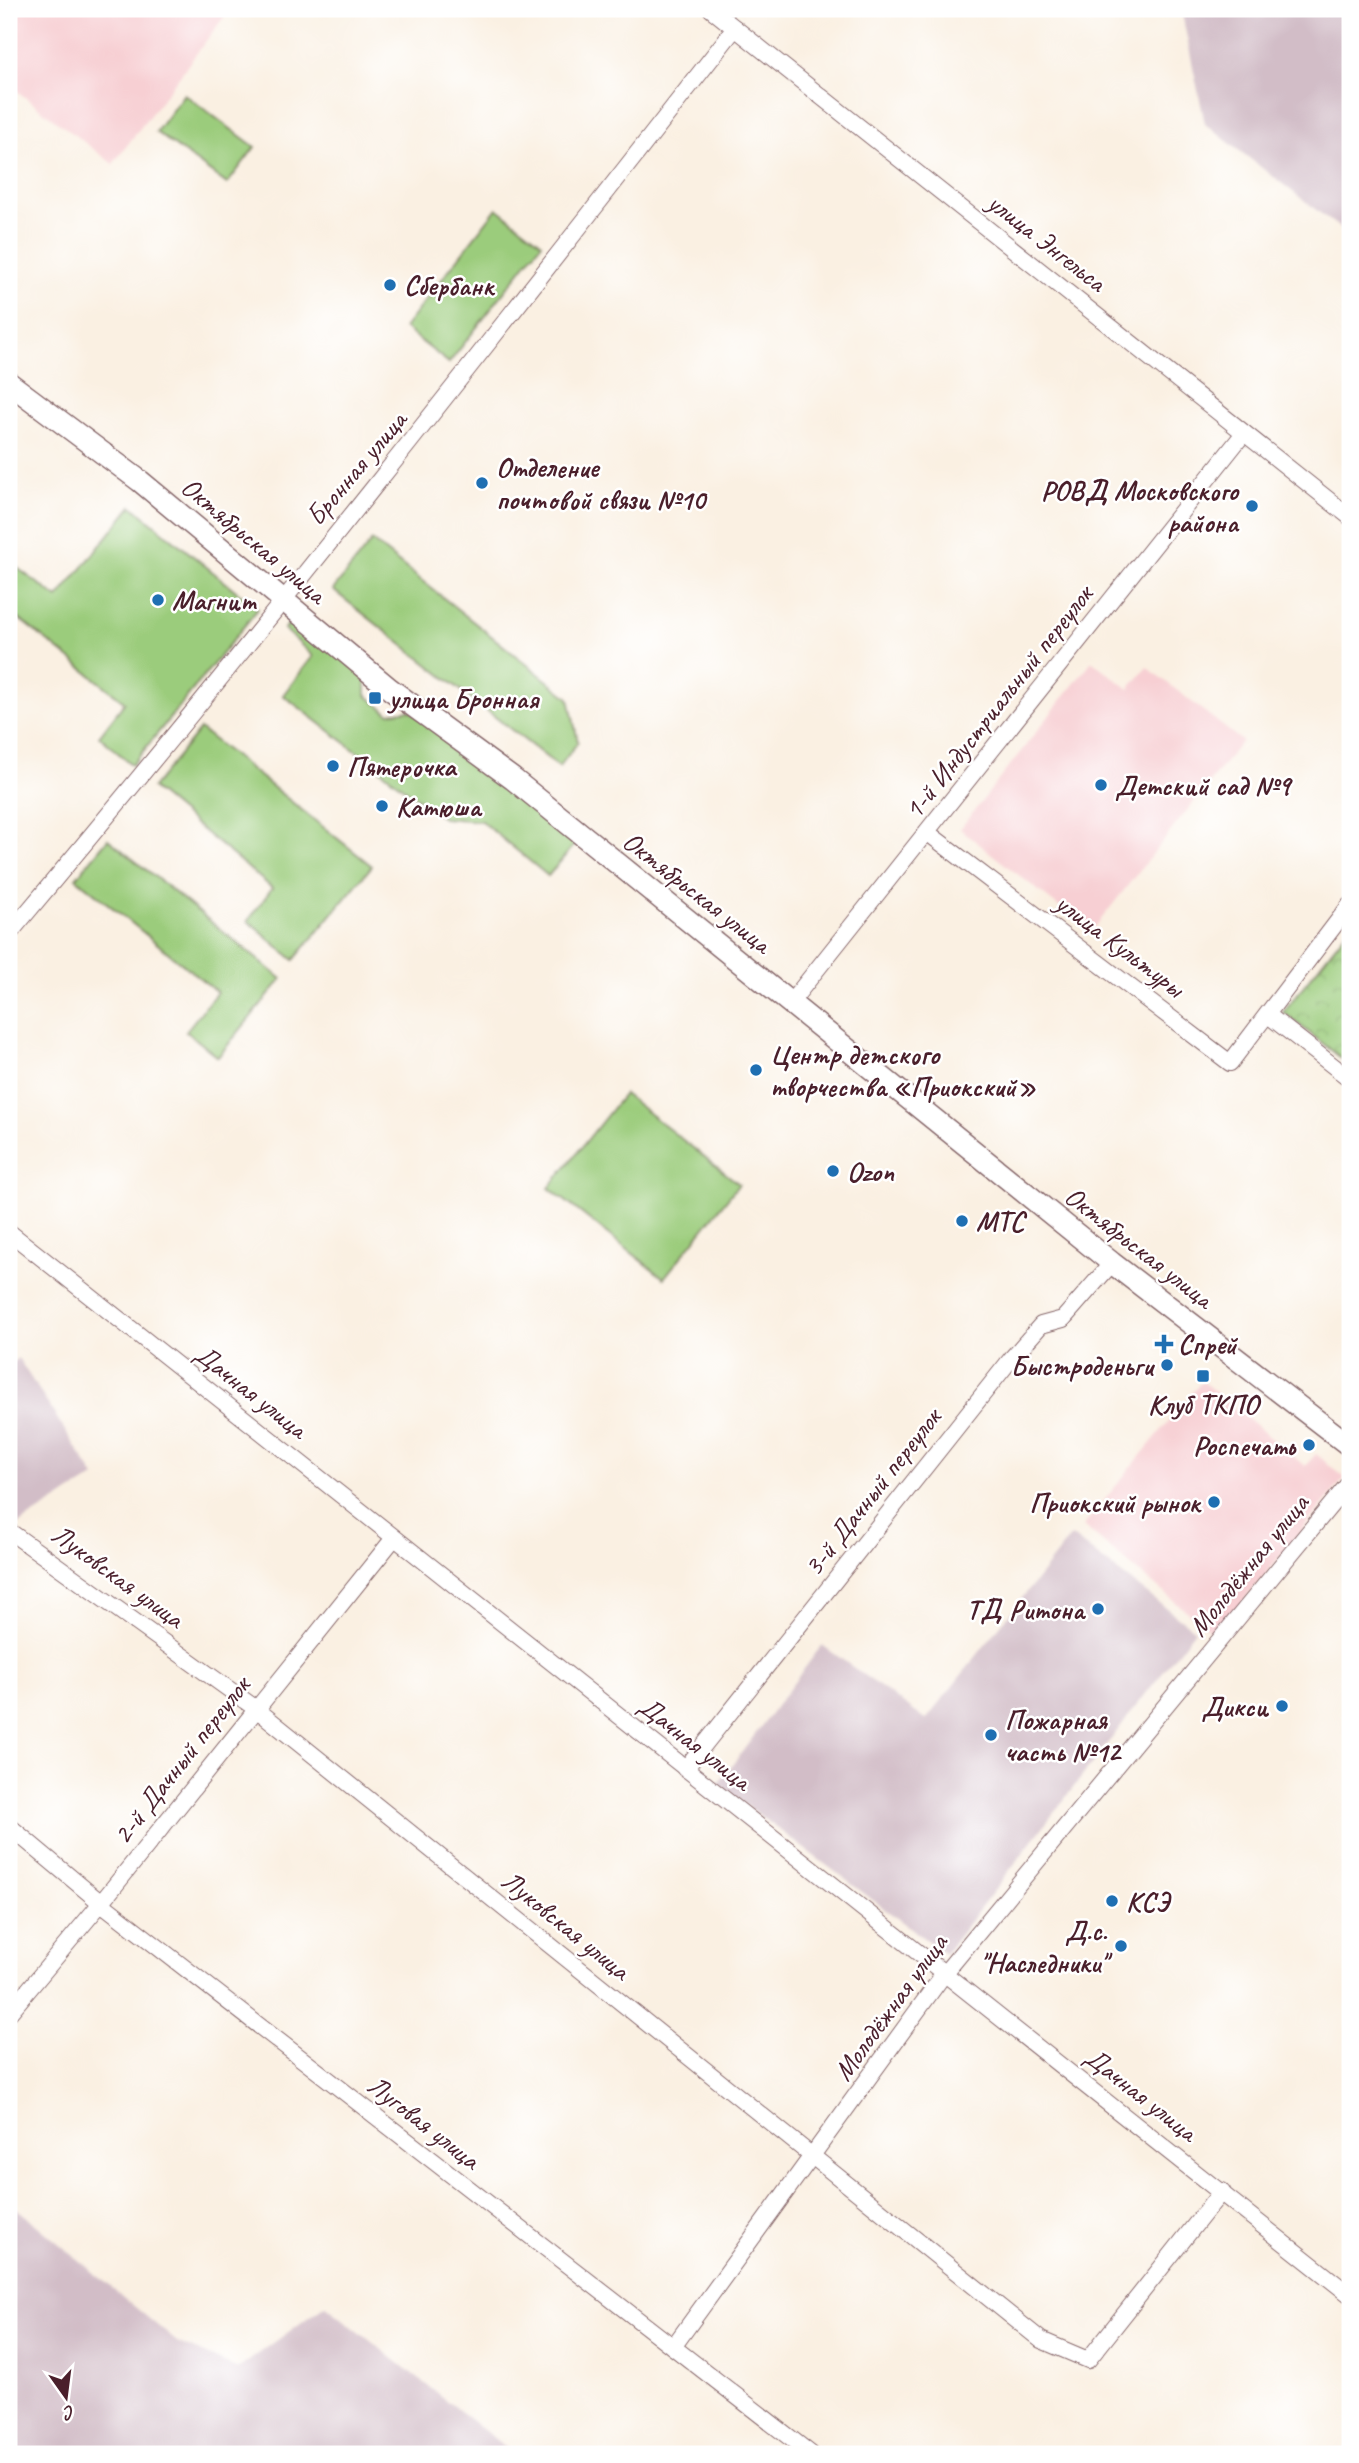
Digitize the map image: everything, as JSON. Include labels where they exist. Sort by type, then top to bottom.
[{"type":"main road","name":"Октябрьская улица","points":[[9,383],[140,481],[390,689],[513,779],[1112,1263],[1350,1446]]},
{"type":"street","name":"улица Энгельса","points":[[711,9],[1350,517]]},
{"type":"street","name":"Бронная улица","points":[[9,934],[230,670],[282,598],[455,388],[735,28]]},
{"type":"street","name":"1-й Индустриальный переулок","points":[[791,1002],[1244,433]]},
{"type":"street","name":"улица Культуры","points":[[928,832],[1230,1063],[1350,905]]},
{"type":"street","points":[[1268,1015],[1350,1079]]},
{"type":"street","name":"Дачная улица","points":[[9,1232],[1350,2295]]},
{"type":"street","name":"3-й Дачный переулок","points":[[685,1769],[1011,1359],[1041,1325],[1063,1319],[1112,1263]]},
{"type":"street","name":"Молодёжная улица","points":[[673,2347],[813,2158],[944,1974],[1350,1482]]},
{"type":"street","name":"Луковская улица","points":[[9,1531],[255,1708],[1041,2340],[1088,2360],[1222,2191]]},
{"type":"street","name":"2-й Дачный переулок","points":[[9,2013],[101,1903],[394,1538]]},
{"type":"street","name":"Луговая улица","points":[[9,1826],[101,1903],[811,2454]]},
{"type":"shaded area","points":[[9,9],[230,9],[113,164],[9,85]]},
{"type":"shaded area","points":[[1181,9],[1350,9],[1350,236],[1205,124]]},
{"type":"shaded area","name":"Детский сад №9","points":[[1092,661],[1129,689],[1147,667],[1242,741],[1091,932],[960,829]]},
{"type":"shaded area","points":[[18,1358],[95,1477],[11,1529],[9,1365]]},
{"type":"shaded area","name":"Приокский рынок","points":[[1202,1381],[1305,1466],[1316,1454],[1345,1478],[1215,1635],[1083,1526]]},
{"type":"shaded area","points":[[1071,1536],[1195,1630],[945,1954],[718,1784],[822,1645],[926,1720]]},
{"type":"shaded area","points":[[9,2202],[177,2342],[238,2369],[325,2305],[514,2454],[9,2454]]},
{"type":"green space","points":[[184,94],[255,147],[227,184],[156,132]]},
{"type":"green space","points":[[497,208],[542,243],[449,363],[404,328]]},
{"type":"green space","points":[[132,506],[258,609],[132,765],[99,736],[125,702],[9,611],[9,562],[58,598]]},
{"type":"green space","points":[[372,541],[569,698],[578,742],[559,767],[333,590]]},
{"type":"green space","points":[[295,617],[366,675],[366,695],[389,713],[410,710],[578,841],[548,876],[481,821],[443,818],[283,695],[313,656],[284,629]]},
{"type":"green space","points":[[200,729],[372,866],[294,960],[248,921],[272,888],[152,788]]},
{"type":"green space","points":[[108,839],[282,979],[218,1057],[186,1031],[217,992],[76,878]]},
{"type":"green space","points":[[1350,927],[1350,1065],[1283,1012]]},
{"type":"green space","points":[[624,1094],[739,1184],[664,1278],[549,1188]]},
{"type":"place","name":"Сбербанк","points":[[390,285]]},
{"type":"place","name":"Отделение почтовой связи №10","points":[[482,483]]},
{"type":"place","name":"РОВД Московского района","points":[[1252,506]]},
{"type":"place","name":"Магнит","points":[[158,600]]},
{"type":"place","name":"улица Бронная","points":[[375,698]]},
{"type":"place","name":"Пятерочка","points":[[333,766]]},
{"type":"place","name":"Детский сад №9","points":[[1101,785]]},
{"type":"place","name":"Катюша","points":[[382,806]]},
{"type":"place","name":"Центр детского творчества «Приокский»","points":[[756,1070]]},
{"type":"place","name":"Ozon","points":[[833,1171]]},
{"type":"place","name":"МТС","points":[[962,1221]]},
{"type":"place","name":"Спрей","points":[[1164,1344]]},
{"type":"place","name":"Быстроденьги","points":[[1167,1365]]},
{"type":"place","name":"Клуб ТКПО","points":[[1203,1376]]},
{"type":"place","name":"Роспечать","points":[[1309,1445]]},
{"type":"place","name":"Приокский рынок","points":[[1214,1502]]},
{"type":"place","name":"ТД Ритона","points":[[1098,1609]]},
{"type":"place","name":"Дикси","points":[[1282,1706]]},
{"type":"place","name":"Пожарная часть №12","points":[[991,1735]]},
{"type":"place","name":"КСЭ","points":[[1112,1901]]},
{"type":"place","name":"Д.с. \"Наследники\"","points":[[1121,1946]]}]
